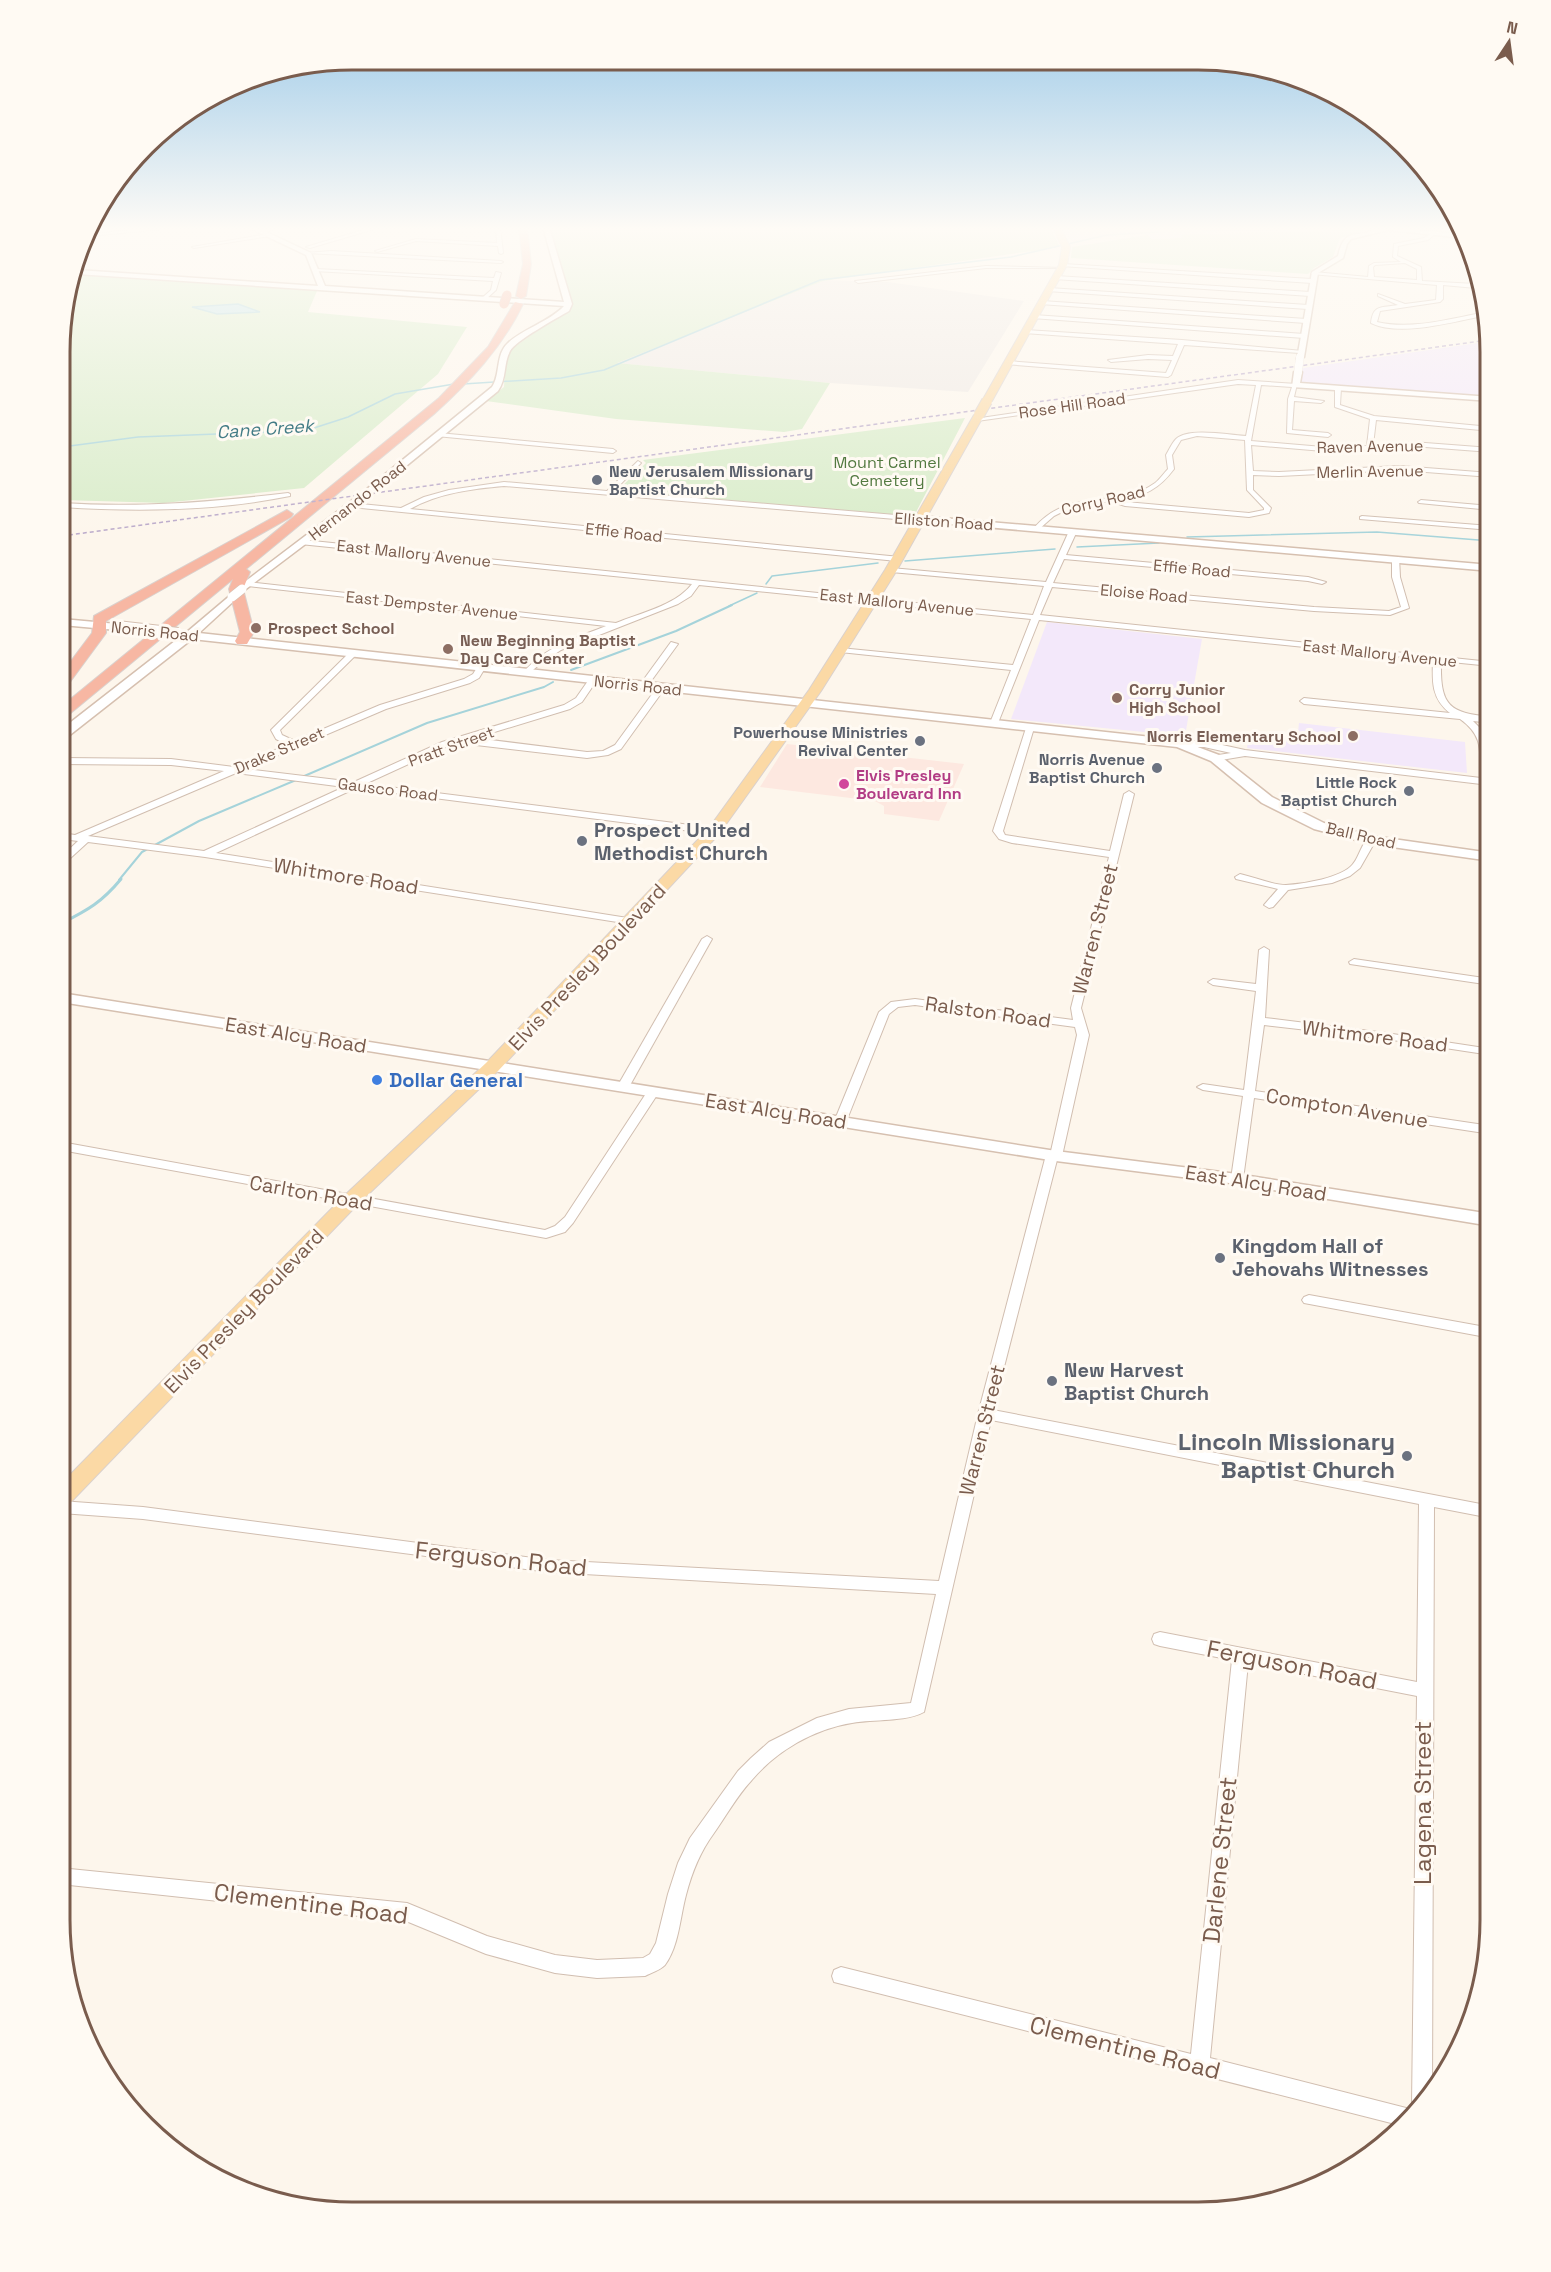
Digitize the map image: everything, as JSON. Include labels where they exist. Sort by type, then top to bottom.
[{"type":"highway","points":[[70,706],[430,412],[502,333]]},
{"type":"highway","points":[[70,687],[408,418],[439,389],[456,383],[470,357]]},
{"type":"highway","points":[[70,672],[99,633],[99,620],[287,514]]},
{"type":"highway","points":[[242,641],[247,632],[236,589],[243,572],[254,556]]},
{"type":"main road","name":"Elvis Presley Boulevard","points":[[70,1489],[351,1200],[492,1067],[714,831],[807,704],[873,600],[1025,333]]},
{"type":"street","name":"Hernando Road","points":[[70,728],[184,634],[351,506],[438,435],[499,381],[503,353],[510,345],[529,333]]},
{"type":"street","points":[[1041,333],[1182,342],[1300,354]]},
{"type":"street","points":[[1161,341],[1164,333]]},
{"type":"street","points":[[1263,333],[1304,336],[1291,399],[1289,432],[1328,435]]},
{"type":"street","points":[[1007,363],[1168,375],[1182,342]]},
{"type":"street","points":[[1111,360],[1148,357],[1175,358]]},
{"type":"street","name":"Rose Hill Road","points":[[978,417],[1238,382],[1295,385]]},
{"type":"street","points":[[1111,499],[1132,505],[1249,515],[1267,512],[1268,508],[1250,489],[1249,440],[1259,382]]},
{"type":"street","points":[[1295,385],[1480,398]]},
{"type":"street","points":[[1338,388],[1337,406],[1373,418],[1480,428]]},
{"type":"street","points":[[1291,399],[1321,401]]},
{"type":"street","points":[[1370,447],[1373,418]]},
{"type":"street","name":"Corry Road","points":[[1038,528],[1056,509],[1111,499],[1157,487],[1171,469],[1169,455],[1179,439],[1185,436],[1197,434],[1249,440]]},
{"type":"street","points":[[438,435],[613,451]]},
{"type":"street","name":"Raven Avenue","points":[[1249,440],[1335,450],[1412,444],[1480,449]]},
{"type":"street","points":[[609,493],[638,463]]},
{"type":"street","name":"Merlin Avenue","points":[[1249,472],[1279,474],[1400,468],[1480,474]]},
{"type":"street","name":"Elliston Road","points":[[402,510],[421,498],[478,486],[524,485],[1480,567]]},
{"type":"street","points":[[70,506],[122,509],[180,508],[288,495]]},
{"type":"street","points":[[1420,502],[1480,507]]},
{"type":"street","name":"Effie Road","points":[[351,506],[897,559]]},
{"type":"street","points":[[1362,518],[1480,527]]},
{"type":"street","name":"Corry Road","points":[[994,723],[1049,584],[1073,531]]},
{"type":"street","name":"East Mallory Avenue","points":[[303,542],[1480,663]]},
{"type":"street","name":"Effie Road","points":[[1062,557],[1322,582]]},
{"type":"street","name":"Eloise Road","points":[[891,570],[1314,609],[1397,612],[1405,608],[1396,577],[1396,559]]},
{"type":"street","points":[[527,673],[537,662],[558,648],[675,602],[688,594],[697,582]]},
{"type":"street","name":"East Dempster Avenue","points":[[245,587],[616,626]]},
{"type":"street","name":"Norris Road","points":[[70,623],[1179,744],[1204,744],[1245,753],[1480,780]]},
{"type":"street","points":[[643,686],[674,644]]},
{"type":"street","points":[[840,650],[1015,668]]},
{"type":"street","points":[[293,744],[279,737],[275,730],[354,654]]},
{"type":"street","points":[[1437,659],[1437,692],[1441,700],[1475,725],[1480,731]]},
{"type":"street","name":"Drake Street","points":[[81,838],[293,744],[405,698],[467,681],[476,676],[482,668]]},
{"type":"street","name":"Pratt Street","points":[[205,854],[445,744],[567,707],[579,700],[593,680]]},
{"type":"street","points":[[467,737],[476,742],[587,755],[605,753],[618,747],[662,688]]},
{"type":"street","points":[[1304,701],[1480,719]]},
{"type":"street","name":"Warren Street","points":[[918,1707],[985,1414],[1054,1155],[1083,1035],[1076,1008],[1115,855],[1002,837],[998,831],[1030,728]]},
{"type":"street","name":"Norris Road","points":[[1179,744],[1215,758],[1245,753]]},
{"type":"street","name":"Ball Road","points":[[1215,758],[1268,800],[1299,818],[1371,840],[1480,855]]},
{"type":"street","name":"Gausco Road","points":[[70,761],[171,762],[714,831]]},
{"type":"street","points":[[1115,855],[1129,794]]},
{"type":"street","name":"Whitmore Road","points":[[70,837],[205,854],[630,921]]},
{"type":"street","points":[[70,851],[81,838]]},
{"type":"street","points":[[1240,877],[1285,888],[1332,880],[1347,874],[1358,866],[1371,840]]},
{"type":"street","points":[[1269,905],[1285,888]]},
{"type":"street","points":[[623,1088],[707,939]]},
{"type":"street","points":[[1238,1179],[1259,1021],[1264,950]]},
{"type":"street","points":[[1354,962],[1480,980]]},
{"type":"street","points":[[1213,982],[1261,988]]},
{"type":"street","name":"East Alcy Road","points":[[70,998],[840,1122],[1054,1155],[1238,1179],[1480,1218]]},
{"type":"street","name":"Ralston Road","points":[[840,1122],[884,1012],[895,1004],[915,1002],[1081,1024]]},
{"type":"street","name":"Whitmore Road","points":[[1259,1021],[1386,1036],[1480,1050]]},
{"type":"street","name":"Compton Avenue","points":[[1203,1087],[1480,1128]]},
{"type":"street","name":"Carlton Road","points":[[70,1148],[546,1234],[560,1229],[569,1220],[654,1092]]},
{"type":"street","points":[[1309,1300],[1480,1331]]},
{"type":"street","points":[[985,1414],[1480,1510]]},
{"type":"street","name":"Lagena Street","points":[[1422,2091],[1426,1501]]},
{"type":"street","name":"Ferguson Road","points":[[70,1508],[143,1513],[549,1566],[944,1588]]},
{"type":"street","name":"Ferguson Road","points":[[1160,1639],[1424,1690]]},
{"type":"street","name":"Darlene Street","points":[[1199,2066],[1241,1654]]},
{"type":"street","name":"Clementine Road","points":[[70,1877],[408,1912],[486,1945],[555,1964],[597,1969],[645,1967],[657,1960],[665,1946],[677,1894],[696,1844],[744,1776],[757,1763],[775,1747],[817,1725],[849,1716],[911,1711],[918,1707]]},
{"type":"street","name":"Clementine Road","points":[[841,1976],[1401,2116]]},
{"type":"shaded area","points":[[691,333],[1004,333],[968,392],[830,383],[616,363]]},
{"type":"shaded area","points":[[1478,343],[1480,397],[1300,383],[1303,368]]},
{"type":"shaded area","points":[[1047,622],[1202,639],[1185,736],[1011,719]]},
{"type":"shaded area","points":[[1299,723],[1465,742],[1467,773],[1247,748],[1249,736],[1297,741]]},
{"type":"shaded area","points":[[787,744],[964,764],[939,821],[884,814],[884,806],[875,801],[760,787]]},
{"type":"green space","points":[[71,333],[463,333],[438,374],[304,488],[164,503],[70,500]]},
{"type":"green space","points":[[534,333],[692,333],[617,363],[830,383],[802,429],[784,432],[616,419],[486,401],[504,387],[506,353]]},
{"type":"green space","name":"Mount Carmel Cemetery","points":[[965,418],[914,516],[617,491],[646,463],[643,460]]},
{"type":"waterway","name":"Cane Creek","points":[[463,384],[561,378],[604,370],[693,333]]},
{"type":"waterway","name":"Cane Creek","points":[[70,446],[138,437],[272,432],[314,428],[348,417],[395,394],[454,384]]},
{"type":"waterway","points":[[1187,537],[1377,532],[1480,540]]},
{"type":"waterway","points":[[1077,547],[1159,543]]},
{"type":"waterway","points":[[905,561],[1055,549]]},
{"type":"waterway","points":[[766,584],[772,576],[878,563]]},
{"type":"waterway","points":[[729,606],[757,593]]},
{"type":"waterway","points":[[571,670],[676,631],[732,605]]},
{"type":"waterway","points":[[302,777],[427,723],[544,687],[553,682]]},
{"type":"waterway","points":[[119,880],[142,852],[199,821],[296,780]]},
{"type":"waterway","points":[[70,919],[94,905],[121,879]]},
{"type":"railway","points":[[70,535],[1480,341]]},
{"type":"place","name":"New Jerusalem Missionary Baptist Church","points":[[597,480]]},
{"type":"place","name":"Prospect School","points":[[256,628]]},
{"type":"place","name":"New Beginning Baptist Day Care Center","points":[[448,649]]},
{"type":"place","name":"Corry Junior High School","points":[[1117,698]]},
{"type":"place","name":"Norris Elementary School","points":[[1353,736]]},
{"type":"place","name":"Powerhouse Ministries Revival Center","points":[[920,741]]},
{"type":"place","name":"Norris Avenue Baptist Church","points":[[1157,768]]},
{"type":"place","name":"Elvis Presley Boulevard Inn","points":[[844,784]]},
{"type":"place","name":"Little Rock Baptist Church","points":[[1409,791]]},
{"type":"place","name":"Prospect United Methodist Church","points":[[582,841]]},
{"type":"place","name":"Dollar General","points":[[377,1080]]},
{"type":"place","name":"Kingdom Hall of Jehovahs Witnesses","points":[[1220,1258]]},
{"type":"place","name":"New Harvest Baptist Church","points":[[1052,1381]]},
{"type":"place","name":"Lincoln Missionary Baptist Church","points":[[1407,1456]]}]
